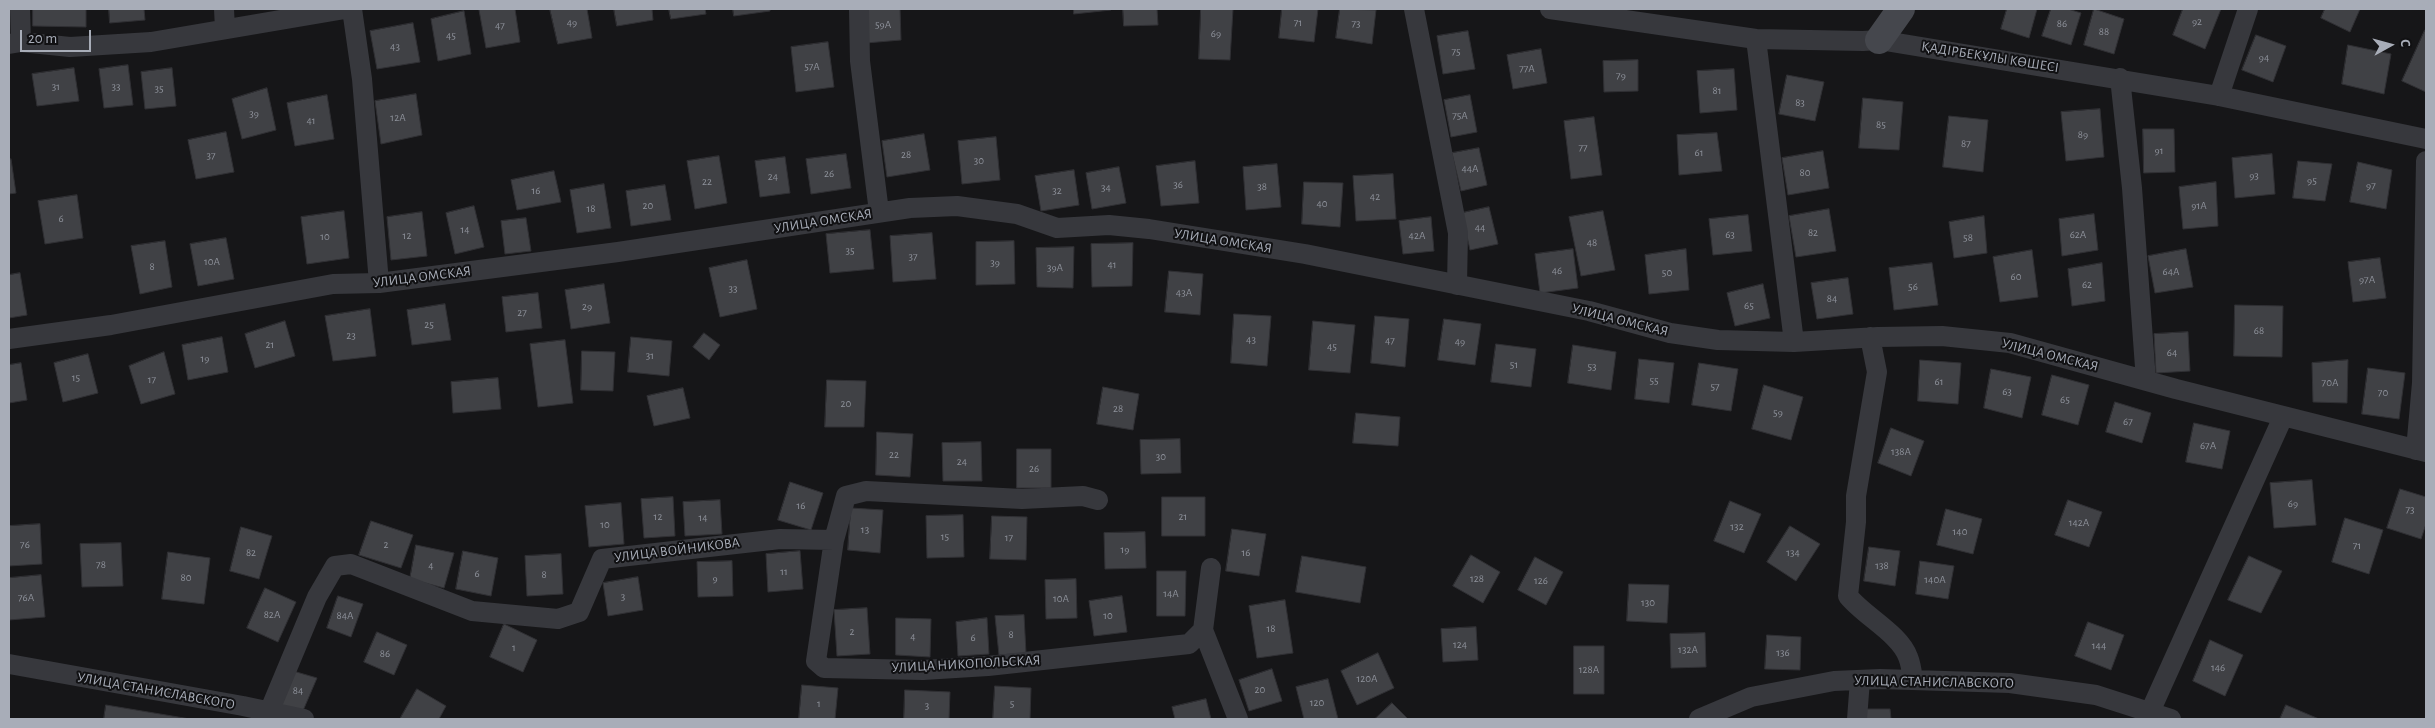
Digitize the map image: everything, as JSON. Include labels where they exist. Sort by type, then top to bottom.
[{"type":"street","points":[[20,9],[15,43],[70,46],[151,42],[345,9]]},
{"type":"street","points":[[224,9],[225,29]]},
{"type":"street","points":[[352,9],[362,79],[379,283]]},
{"type":"street","points":[[859,9],[860,62],[879,212]]},
{"type":"street","points":[[1414,9],[1458,233],[1457,285]]},
{"type":"street","name":"ҚАДІРБЕКҰЛЫ КӨШЕСІ","points":[[1550,9],[1756,39],[1879,40],[2120,78],[2219,96],[2426,139]]},
{"type":"street","points":[[1879,40],[1901,9]]},
{"type":"street","points":[[2219,96],[2248,9]]},
{"type":"street","points":[[1756,39],[1794,342]]},
{"type":"street","points":[[2120,78],[2132,188],[2146,381]]},
{"type":"street","points":[[2421,451],[2426,161]]},
{"type":"street","name":"УЛИЦА ОМСКАЯ","points":[[9,339],[111,325],[333,284],[379,283],[618,252],[879,212],[910,208],[957,206],[1017,214],[1057,228],[1110,225],[1149,229],[1304,254],[1589,311],[1670,333],[1718,340],[1794,342],[1870,337],[1942,336],[2010,343],[2146,381],[2421,451]]},
{"type":"street","points":[[1870,337],[1877,372],[1856,496],[1856,522],[1848,596],[1857,607],[1899,643],[1908,656],[1913,680]]},
{"type":"street","points":[[2150,712],[2283,417]]},
{"type":"street","name":"УЛИЦА НИКОПОЛЬСКАЯ","points":[[1098,500],[1083,496],[1022,499],[866,491],[846,496],[834,540],[816,662],[824,668],[923,670],[988,666],[1188,644],[1203,630]]},
{"type":"street","name":"УЛИЦА ВОЙНИКОВА","points":[[269,712],[317,597],[335,566],[351,564],[472,610],[558,619],[579,612],[602,559],[780,539],[834,540]]},
{"type":"street","points":[[1211,568],[1203,630],[1238,719]]},
{"type":"street","name":"УЛИЦА СТАНИСЛАВСКОГО","points":[[9,664],[304,719]]},
{"type":"street","points":[[1857,719],[1860,680]]},
{"type":"street","name":"УЛИЦА СТАНИСЛАВСКОГО","points":[[1699,719],[1751,697],[1834,681],[1913,680],[2010,683],[2096,695],[2171,719]]},
{"type":"building","points":[[33,9],[86,9],[86,27],[33,26]]},
{"type":"building","points":[[109,9],[144,9],[145,20],[110,23]]},
{"type":"building","points":[[515,9],[520,42],[486,48],[479,10]]},
{"type":"building","points":[[550,9],[587,9],[592,38],[558,44]]},
{"type":"building","points":[[614,9],[652,9],[653,20],[617,26]]},
{"type":"building","points":[[669,9],[705,9],[706,14],[671,19]]},
{"type":"building","points":[[733,9],[770,9],[770,11],[734,16]]},
{"type":"building","points":[[865,9],[900,9],[901,40],[866,43]]},
{"type":"building","points":[[1074,9],[1111,9],[1111,10],[1074,14]]},
{"type":"building","points":[[1123,9],[1157,9],[1158,25],[1124,26]]},
{"type":"building","points":[[1201,9],[1233,9],[1230,60],[1199,59]]},
{"type":"building","points":[[1282,9],[1318,9],[1314,42],[1279,38]]},
{"type":"building","points":[[1340,9],[1376,10],[1372,44],[1336,38]]},
{"type":"building","points":[[2007,9],[2037,9],[2029,38],[2001,29]]},
{"type":"building","points":[[2051,9],[2068,9],[2081,13],[2071,45],[2042,36]]},
{"type":"building","points":[[2094,9],[2124,19],[2114,54],[2084,45]]},
{"type":"building","points":[[2183,9],[2221,9],[2205,49],[2173,35]]},
{"type":"building","points":[[2325,9],[2360,9],[2350,32],[2321,18]]},
{"type":"building","points":[[464,11],[471,54],[438,61],[431,19]]},
{"type":"building","points":[[413,23],[420,62],[377,69],[370,31]]},
{"type":"building","points":[[2426,30],[2426,92],[2402,81]]},
{"type":"building","points":[[1468,31],[1475,69],[1443,74],[1437,36]]},
{"type":"building","points":[[2256,35],[2286,46],[2273,82],[2242,70]]},
{"type":"building","points":[[828,42],[834,87],[796,92],[791,47]]},
{"type":"building","points":[[2348,45],[2391,54],[2384,94],[2342,84]]},
{"type":"building","points":[[1541,49],[1547,83],[1513,89],[1507,55]]},
{"type":"building","points":[[1638,60],[1638,91],[1604,92],[1603,61]]},
{"type":"building","points":[[128,65],[133,105],[104,108],[99,69]]},
{"type":"building","points":[[74,68],[79,101],[37,106],[32,74]]},
{"type":"building","points":[[172,68],[176,106],[145,109],[141,72]]},
{"type":"building","points":[[1734,69],[1737,110],[1700,113],[1697,71]]},
{"type":"building","points":[[1787,75],[1824,82],[1815,121],[1779,114]]},
{"type":"building","points":[[267,88],[276,130],[242,139],[232,99]]},
{"type":"building","points":[[416,94],[422,135],[381,144],[375,101]]},
{"type":"building","points":[[327,95],[334,139],[295,146],[287,103]]},
{"type":"building","points":[[1470,95],[1477,132],[1451,137],[1444,100]]},
{"type":"building","points":[[1863,98],[1903,102],[1899,150],[1859,148]]},
{"type":"building","points":[[2100,109],[2104,157],[2066,161],[2061,112]]},
{"type":"building","points":[[1949,116],[1988,120],[1983,172],[1943,167]]},
{"type":"building","points":[[1594,117],[1602,175],[1571,179],[1564,121]]},
{"type":"building","points":[[2143,129],[2174,129],[2175,172],[2144,173]]},
{"type":"building","points":[[226,132],[234,172],[196,179],[188,140]]},
{"type":"building","points":[[1717,133],[1722,171],[1679,175],[1677,135]]},
{"type":"building","points":[[924,134],[930,170],[887,177],[882,141]]},
{"type":"building","points":[[996,137],[1000,180],[962,184],[958,141]]},
{"type":"building","points":[[1479,148],[1487,185],[1461,191],[1452,153]]},
{"type":"building","points":[[1823,151],[1829,188],[1788,195],[1782,158]]},
{"type":"building","points":[[846,154],[851,188],[811,194],[806,159]]},
{"type":"building","points":[[2272,154],[2275,194],[2235,198],[2232,158]]},
{"type":"building","points":[[719,156],[727,203],[695,209],[687,161]]},
{"type":"building","points":[[785,157],[790,193],[760,197],[755,161]]},
{"type":"building","points":[[11,159],[16,193],[9,194],[9,160]]},
{"type":"building","points":[[1195,161],[1199,203],[1161,206],[1156,166]]},
{"type":"building","points":[[2298,161],[2332,164],[2325,201],[2293,198]]},
{"type":"building","points":[[2358,162],[2392,170],[2386,209],[2350,202]]},
{"type":"building","points":[[1277,164],[1281,207],[1246,210],[1243,167]]},
{"type":"building","points":[[1119,167],[1126,203],[1092,209],[1086,173]]},
{"type":"building","points":[[1074,170],[1079,205],[1041,211],[1035,176]]},
{"type":"building","points":[[554,171],[561,202],[517,210],[511,180]]},
{"type":"building","points":[[1393,174],[1396,219],[1356,221],[1353,176]]},
{"type":"building","points":[[1304,182],[1343,183],[1340,227],[1302,224]]},
{"type":"building","points":[[2216,182],[2218,226],[2183,229],[2179,187]]},
{"type":"building","points":[[604,184],[611,228],[577,233],[570,190]]},
{"type":"building","points":[[665,185],[671,220],[631,226],[626,191]]},
{"type":"building","points":[[77,195],[83,238],[45,244],[38,201]]},
{"type":"building","points":[[474,206],[484,247],[455,254],[446,213]]},
{"type":"building","points":[[1489,207],[1498,244],[1470,250],[1462,213]]},
{"type":"building","points":[[1829,209],[1836,251],[1796,257],[1789,216]]},
{"type":"building","points":[[344,211],[349,258],[307,264],[301,217]]},
{"type":"building","points":[[1603,211],[1615,270],[1581,276],[1569,217]]},
{"type":"building","points":[[422,212],[427,256],[391,260],[387,217]]},
{"type":"building","points":[[2094,214],[2098,250],[2062,256],[2059,219]]},
{"type":"building","points":[[1748,215],[1752,251],[1713,255],[1709,219]]},
{"type":"building","points":[[1984,216],[1987,253],[1954,258],[1949,222]]},
{"type":"building","points":[[1431,217],[1434,251],[1403,254],[1399,221]]},
{"type":"building","points":[[526,218],[531,251],[505,254],[501,221]]},
{"type":"building","points":[[870,230],[874,269],[830,273],[826,234]]},
{"type":"building","points":[[932,233],[936,279],[893,282],[890,236]]},
{"type":"building","points":[[226,238],[234,279],[198,286],[190,244]]},
{"type":"building","points":[[165,241],[172,287],[140,294],[131,246]]},
{"type":"building","points":[[1014,241],[1015,284],[976,285],[976,242]]},
{"type":"building","points":[[1133,243],[1132,286],[1092,287],[1091,244]]},
{"type":"building","points":[[1074,247],[1073,288],[1037,287],[1036,248]]},
{"type":"building","points":[[1573,249],[1578,288],[1540,293],[1535,254]]},
{"type":"building","points":[[1686,249],[1689,290],[1649,294],[1645,255]]},
{"type":"building","points":[[2186,249],[2193,287],[2155,293],[2148,256]]},
{"type":"building","points":[[2032,250],[2038,297],[2000,302],[1993,257]]},
{"type":"building","points":[[2380,258],[2386,298],[2353,302],[2348,262]]},
{"type":"building","points":[[747,260],[757,309],[720,317],[709,268]]},
{"type":"building","points":[[1932,263],[1938,305],[1894,310],[1889,268]]},
{"type":"building","points":[[2102,263],[2105,301],[2072,306],[2068,269]]},
{"type":"building","points":[[1169,271],[1203,274],[1200,315],[1165,312]]},
{"type":"building","points":[[20,273],[27,315],[9,318],[9,275]]},
{"type":"building","points":[[1848,278],[1853,314],[1817,319],[1811,283]]},
{"type":"building","points":[[604,284],[610,323],[571,329],[565,290]]},
{"type":"building","points":[[1763,284],[1770,318],[1735,326],[1727,293]]},
{"type":"building","points":[[538,293],[542,328],[506,332],[502,297]]},
{"type":"building","points":[[445,304],[451,340],[412,345],[407,310]]},
{"type":"building","points":[[2235,305],[2283,306],[2282,357],[2234,356]]},
{"type":"building","points":[[370,309],[376,356],[333,361],[325,316]]},
{"type":"building","points":[[1234,314],[1271,316],[1267,366],[1231,363]]},
{"type":"building","points":[[1375,316],[1409,319],[1405,367],[1371,363]]},
{"type":"building","points":[[1444,319],[1481,324],[1475,365],[1438,360]]},
{"type":"building","points":[[285,321],[295,356],[255,368],[245,334]]},
{"type":"building","points":[[1313,321],[1355,325],[1350,373],[1309,370]]},
{"type":"building","points":[[2188,332],[2190,371],[2156,373],[2154,334]]},
{"type":"building","points":[[704,333],[720,345],[709,360],[693,347]]},
{"type":"building","points":[[222,337],[228,372],[188,380],[182,345]]},
{"type":"building","points":[[631,337],[672,341],[669,376],[628,372]]},
{"type":"building","points":[[565,340],[573,403],[538,407],[530,344]]},
{"type":"building","points":[[1496,344],[1536,349],[1531,387],[1491,382]]},
{"type":"building","points":[[1573,345],[1616,352],[1611,390],[1568,383]]},
{"type":"building","points":[[582,351],[615,352],[613,391],[581,390]]},
{"type":"building","points":[[164,352],[175,394],[141,404],[129,366]]},
{"type":"building","points":[[88,354],[98,393],[63,402],[54,363]]},
{"type":"building","points":[[1639,359],[1674,363],[1669,403],[1635,399]]},
{"type":"building","points":[[1920,360],[1961,363],[1958,404],[1918,401]]},
{"type":"building","points":[[2348,360],[2347,403],[2313,402],[2312,363]]},
{"type":"building","points":[[21,363],[27,400],[9,403],[9,365]]},
{"type":"building","points":[[1699,363],[1738,369],[1731,411],[1692,405]]},
{"type":"building","points":[[2368,368],[2405,373],[2399,419],[2362,414]]},
{"type":"building","points":[[1991,369],[2031,377],[2022,418],[1984,408]]},
{"type":"building","points":[[2052,375],[2089,385],[2078,425],[2042,415]]},
{"type":"building","points":[[498,378],[501,409],[453,413],[451,382]]},
{"type":"building","points":[[827,380],[866,381],[864,427],[825,427]]},
{"type":"building","points":[[1764,385],[1803,397],[1791,440],[1752,429]]},
{"type":"building","points":[[1103,387],[1139,394],[1133,430],[1097,424]]},
{"type":"building","points":[[683,388],[690,418],[654,426],[647,396]]},
{"type":"building","points":[[2115,402],[2151,413],[2142,443],[2106,432]]},
{"type":"building","points":[[1356,413],[1400,417],[1398,446],[1353,443]]},
{"type":"building","points":[[2194,423],[2230,431],[2222,469],[2186,462]]},
{"type":"building","points":[[1891,428],[1924,441],[1911,476],[1878,463]]},
{"type":"building","points":[[877,432],[913,434],[910,477],[876,475]]},
{"type":"building","points":[[1180,439],[1181,473],[1141,474],[1140,440]]},
{"type":"building","points":[[981,442],[982,481],[943,481],[942,443]]},
{"type":"building","points":[[1017,449],[1051,449],[1051,488],[1017,488]]},
{"type":"building","points":[[2312,480],[2316,525],[2274,528],[2270,483]]},
{"type":"building","points":[[790,482],[823,493],[811,530],[778,520]]},
{"type":"building","points":[[2400,489],[2426,497],[2426,524],[2421,539],[2387,528]]},
{"type":"building","points":[[673,497],[675,536],[644,538],[641,499]]},
{"type":"building","points":[[1162,497],[1205,497],[1205,536],[1162,536]]},
{"type":"building","points":[[720,500],[722,534],[685,536],[683,502]]},
{"type":"building","points":[[2068,500],[2102,512],[2089,547],[2055,535]]},
{"type":"building","points":[[1730,501],[1761,514],[1744,553],[1714,541]]},
{"type":"building","points":[[621,503],[624,544],[589,547],[585,506]]},
{"type":"building","points":[[851,508],[883,510],[880,553],[848,550]]},
{"type":"building","points":[[1946,509],[1982,519],[1973,554],[1937,545]]},
{"type":"building","points":[[963,515],[964,557],[927,558],[926,516]]},
{"type":"building","points":[[992,516],[1027,517],[1026,560],[990,559]]},
{"type":"building","points":[[2345,518],[2383,530],[2369,574],[2332,562]]},
{"type":"building","points":[[371,521],[413,535],[401,568],[359,555]]},
{"type":"building","points":[[40,524],[42,564],[9,566],[9,526]]},
{"type":"building","points":[[1790,526],[1820,544],[1796,581],[1767,562]]},
{"type":"building","points":[[241,527],[272,536],[259,579],[230,571]]},
{"type":"building","points":[[1232,529],[1266,534],[1259,576],[1226,571]]},
{"type":"building","points":[[1145,532],[1146,568],[1105,569],[1104,533]]},
{"type":"building","points":[[121,543],[123,586],[82,587],[80,544]]},
{"type":"building","points":[[416,545],[454,553],[444,588],[410,579]]},
{"type":"building","points":[[1869,547],[1900,551],[1895,586],[1864,581]]},
{"type":"building","points":[[463,551],[498,558],[491,596],[456,589]]},
{"type":"building","points":[[800,551],[803,589],[768,592],[766,554]]},
{"type":"building","points":[[168,552],[210,558],[204,604],[162,599]]},
{"type":"building","points":[[561,554],[563,594],[527,596],[525,556]]},
{"type":"building","points":[[1471,555],[1500,572],[1483,603],[1453,586]]},
{"type":"building","points":[[1302,556],[1366,567],[1360,603],[1296,592]]},
{"type":"building","points":[[2249,556],[2282,571],[2261,613],[2228,600]]},
{"type":"building","points":[[1535,557],[1563,572],[1546,605],[1518,590]]},
{"type":"building","points":[[732,561],[733,596],[698,597],[697,562]]},
{"type":"building","points":[[1920,561],[1954,566],[1948,599],[1916,594]]},
{"type":"building","points":[[1157,571],[1186,571],[1185,616],[1157,616]]},
{"type":"building","points":[[41,575],[45,617],[9,620],[9,578]]},
{"type":"building","points":[[638,577],[643,610],[608,616],[603,583]]},
{"type":"building","points":[[1076,579],[1077,618],[1046,619],[1045,580]]},
{"type":"building","points":[[1629,584],[1669,585],[1667,623],[1627,621]]},
{"type":"building","points":[[265,588],[296,602],[278,642],[247,628]]},
{"type":"building","points":[[338,596],[363,604],[351,637],[327,628]]},
{"type":"building","points":[[1122,596],[1127,632],[1094,636],[1089,601]]},
{"type":"building","points":[[1285,600],[1293,653],[1257,658],[1249,606]]},
{"type":"building","points":[[867,608],[870,654],[837,656],[834,610]]},
{"type":"building","points":[[1024,615],[1026,653],[999,655],[995,616]]},
{"type":"building","points":[[896,618],[931,619],[930,657],[896,655]]},
{"type":"building","points":[[987,618],[989,654],[958,656],[956,622]]},
{"type":"building","points":[[2088,622],[2124,635],[2111,670],[2075,656]]},
{"type":"building","points":[[504,624],[537,640],[523,672],[490,657]]},
{"type":"building","points":[[1476,627],[1478,660],[1443,662],[1441,629]]},
{"type":"building","points":[[377,632],[407,645],[394,675],[364,662]]},
{"type":"building","points":[[1705,633],[1706,667],[1671,668],[1670,634]]},
{"type":"building","points":[[1767,635],[1801,637],[1800,670],[1765,669]]},
{"type":"building","points":[[2210,640],[2243,655],[2225,696],[2193,681]]},
{"type":"building","points":[[1574,646],[1604,646],[1604,694],[1574,694]]},
{"type":"building","points":[[1378,653],[1394,688],[1357,705],[1341,671]]},
{"type":"building","points":[[1272,669],[1282,701],[1249,711],[1239,680]]},
{"type":"building","points":[[293,671],[317,678],[302,713],[279,705]]},
{"type":"building","points":[[1328,679],[1338,719],[1304,719],[1296,687]]},
{"type":"building","points":[[802,685],[838,688],[835,719],[799,719]]},
{"type":"building","points":[[995,686],[1031,688],[1030,719],[993,719]]},
{"type":"building","points":[[417,689],[446,706],[439,719],[400,719]]},
{"type":"building","points":[[905,690],[950,692],[949,719],[904,719]]},
{"type":"building","points":[[1206,699],[1211,719],[1175,719],[1172,707]]},
{"type":"building","points":[[1392,703],[1408,719],[1375,719]]},
{"type":"building","points":[[106,705],[190,719],[104,719]]},
{"type":"building","points":[[2286,705],[2319,719],[2280,719]]},
{"type":"building","points":[[1864,709],[1890,709],[1891,719],[1864,719]]}]
